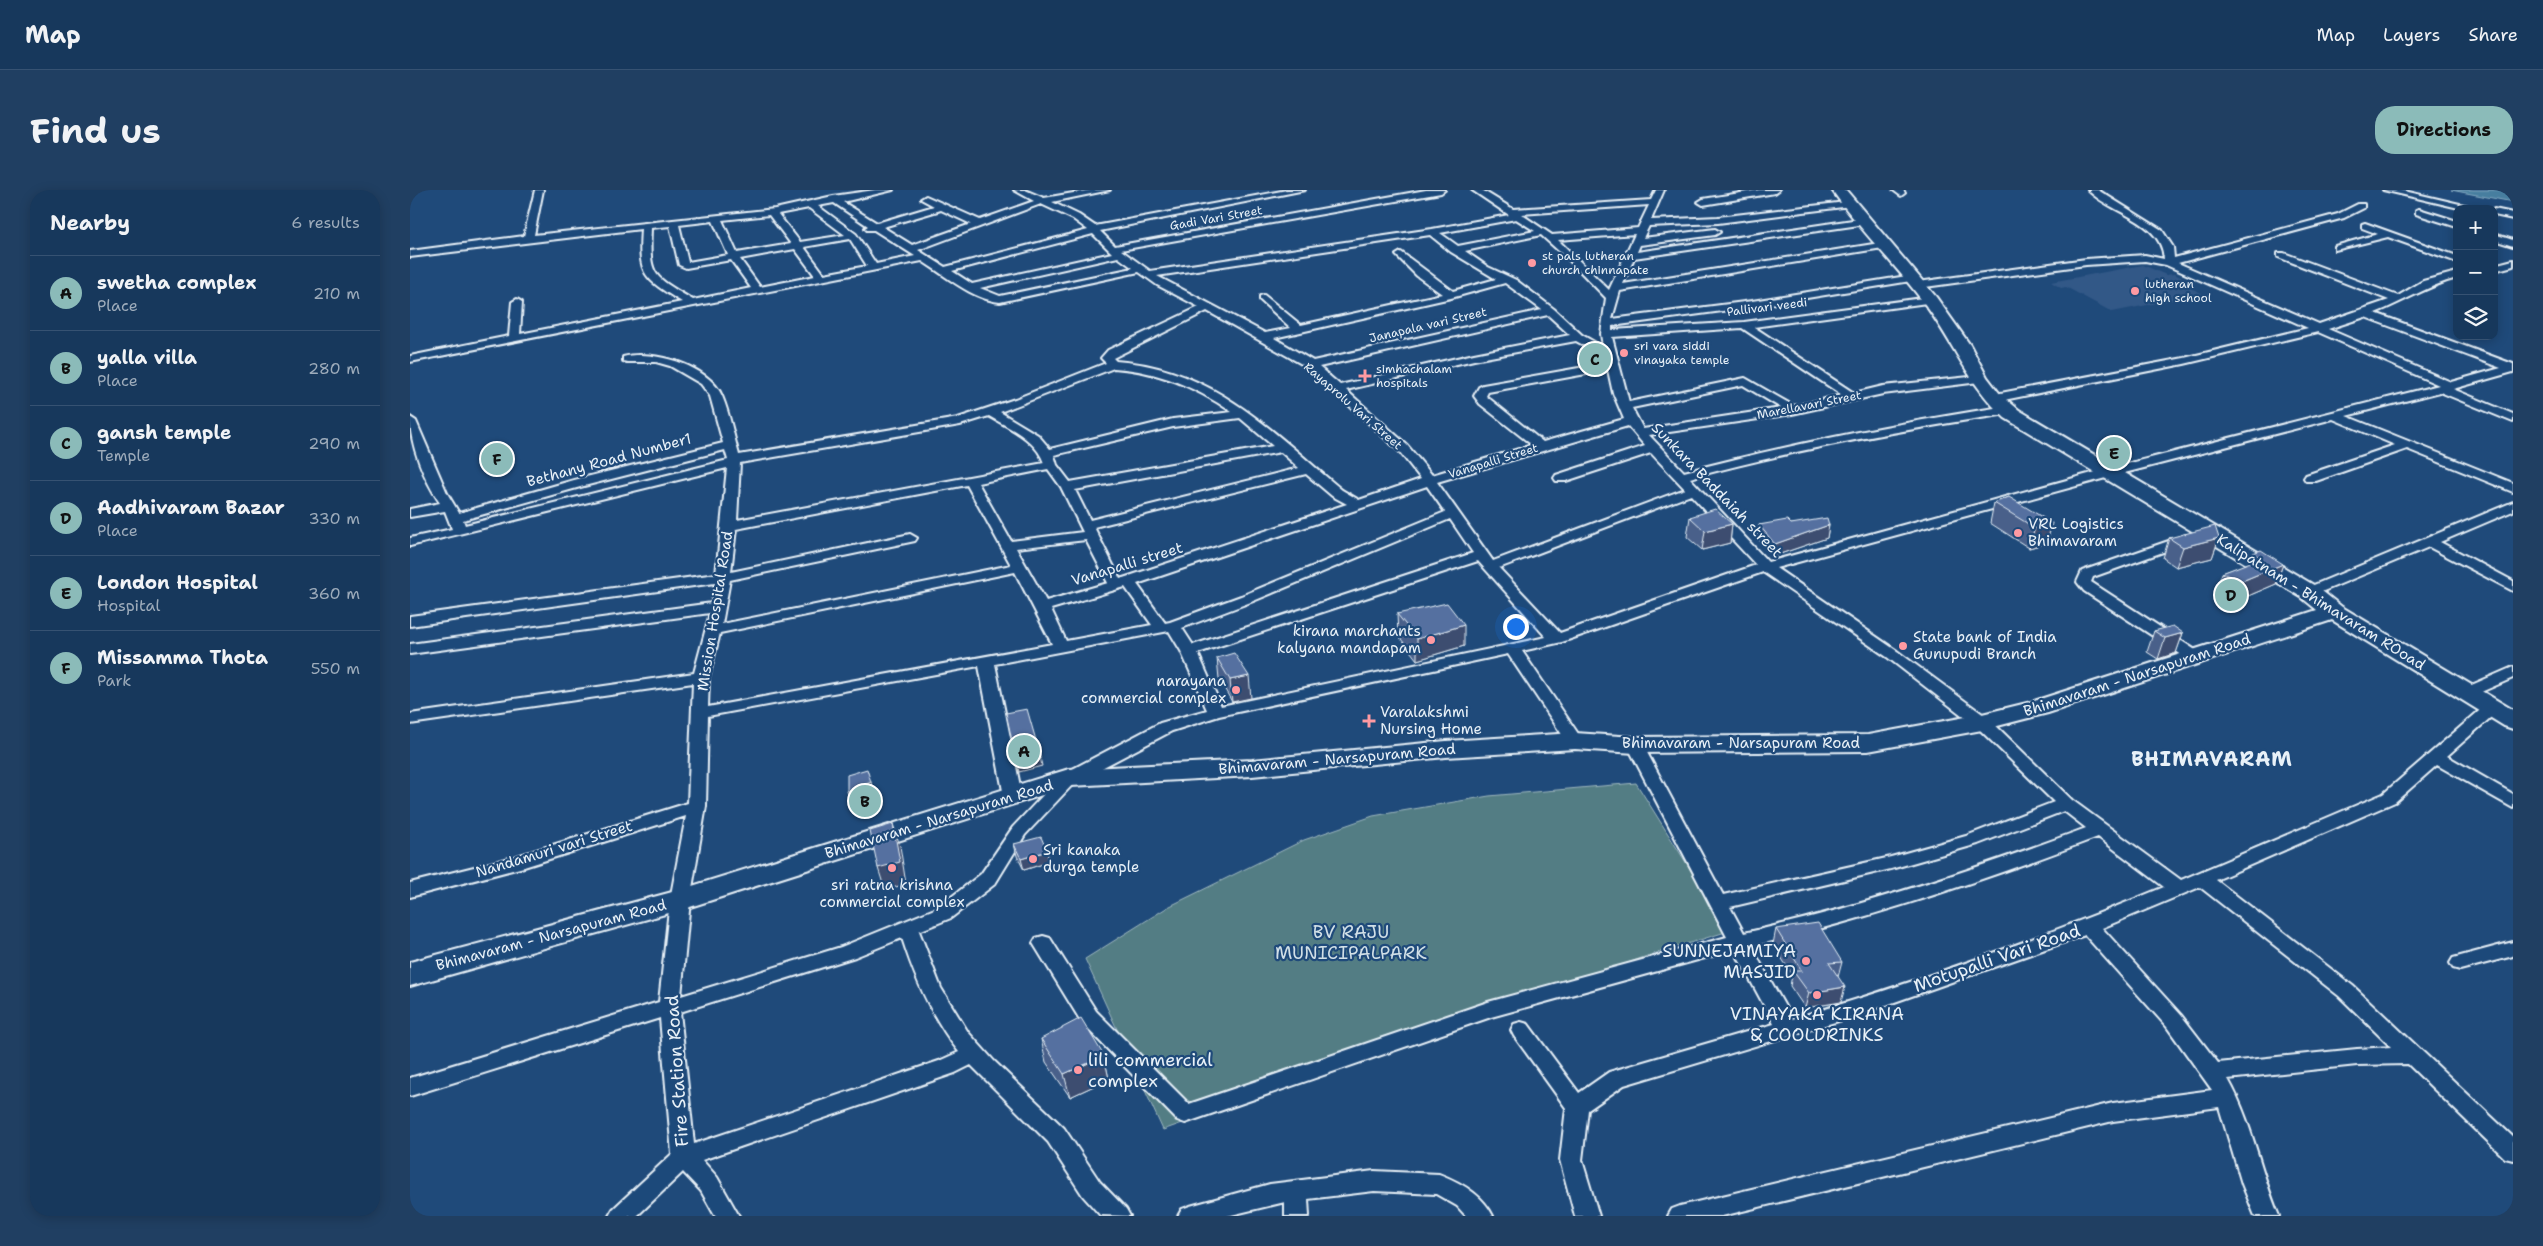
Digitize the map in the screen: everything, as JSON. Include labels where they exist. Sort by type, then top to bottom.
[{"type":"main road","name":"Kalipatnam - Bhimavaram ROoad","points":[[1854,206],[1920,288],[1961,345],[1979,379],[2001,404],[2108,473],[2309,592],[2334,612],[2513,720]]},
{"type":"main road","name":"Bhimavaram - Narsapuram Road","points":[[410,974],[680,900],[1069,778],[1252,768],[1446,749],[1575,741],[1634,745],[1868,743],[1982,722],[2040,708],[2194,656],[2334,612]]},
{"type":"street","points":[[528,238],[539,190]]},
{"type":"street","points":[[410,254],[528,238],[771,212],[889,190]]},
{"type":"street","name":"Rayaprolu Vari Street","points":[[1018,190],[1039,202],[1076,217],[1094,230],[1116,252],[1144,271],[1311,365],[1403,448],[1454,514],[1485,561],[1557,639]]},
{"type":"street","points":[[911,249],[1039,202],[1106,190]]},
{"type":"street","points":[[1229,190],[1248,200],[1276,220]]},
{"type":"street","points":[[945,270],[1094,230],[1301,190]]},
{"type":"street","name":"Gadi Vari Street","points":[[970,287],[1116,252],[1441,190]]},
{"type":"street","points":[[1480,190],[1546,235],[1614,293],[1886,245]]},
{"type":"street","points":[[1703,202],[1775,190]]},
{"type":"street","points":[[2092,190],[2158,232],[2168,247],[2170,263]]},
{"type":"street","points":[[2387,190],[2458,205]]},
{"type":"street","points":[[834,199],[970,287],[991,298],[1000,299],[1144,271],[1432,232],[1514,214],[1658,196]]},
{"type":"street","name":"Sunkara Baddaiah street","points":[[1658,196],[1614,293],[1606,329],[1611,360],[1625,406],[1631,421],[1640,433],[1765,567],[1892,654],[1982,722],[2066,804],[2179,889]]},
{"type":"street","points":[[1319,202],[1345,197]]},
{"type":"street","points":[[926,199],[980,224]]},
{"type":"street","points":[[810,206],[851,234],[874,268]]},
{"type":"street","points":[[1641,232],[1718,220],[1854,206]]},
{"type":"street","points":[[1765,225],[1854,206]]},
{"type":"street","points":[[1630,256],[1854,206]]},
{"type":"street","points":[[2170,263],[2198,253],[2341,216],[2361,206]]},
{"type":"street","points":[[674,223],[683,263],[686,265],[796,246],[851,234],[940,207]]},
{"type":"street","points":[[771,212],[823,279]]},
{"type":"street","points":[[2419,212],[2453,223]]},
{"type":"street","points":[[2498,213],[2513,216]]},
{"type":"street","points":[[717,218],[734,257],[758,291]]},
{"type":"street","points":[[646,226],[645,262],[648,271],[658,281],[692,304]]},
{"type":"street","points":[[2365,226],[2453,258]]},
{"type":"street","points":[[1454,250],[1546,235],[1728,231]]},
{"type":"street","points":[[1432,232],[1454,250],[1484,269],[1506,279],[1550,311],[1578,337],[1611,360]]},
{"type":"street","points":[[2338,248],[2389,234]]},
{"type":"street","points":[[2498,238],[2513,243]]},
{"type":"street","points":[[1401,255],[1421,274],[1451,295]]},
{"type":"street","points":[[2281,255],[2399,300]]},
{"type":"street","points":[[410,359],[823,279],[926,257]]},
{"type":"street","points":[[1606,329],[1762,303],[1920,288],[2086,262],[2145,258],[2170,263],[2513,418]]},
{"type":"street","points":[[2498,267],[2513,262]]},
{"type":"street","points":[[1680,476],[1748,458],[1924,422],[2316,329],[2399,300],[2427,283],[2453,276]]},
{"type":"street","points":[[1264,337],[1451,295],[1506,279]]},
{"type":"street","name":"Pallivari veedi","points":[[1606,329],[1744,325],[1920,288]]},
{"type":"street","points":[[1264,298],[1300,329]]},
{"type":"street","points":[[514,339],[517,302]]},
{"type":"street","points":[[1113,364],[1107,358],[1112,352],[1207,307]]},
{"type":"street","name":"Janapala vari Street","points":[[1311,365],[1550,311]]},
{"type":"street","points":[[2365,313],[2513,368]]},
{"type":"street","points":[[1744,325],[1853,397]]},
{"type":"street","points":[[1337,389],[1464,359],[1578,337]]},
{"type":"street","name":"Mission Hospital Road","points":[[627,359],[657,359],[674,364],[706,382],[716,395],[733,456],[729,526],[723,577],[714,630],[701,677],[696,806],[680,900]]},
{"type":"street","points":[[1541,446],[1484,401],[1480,396],[1483,389],[1611,360]]},
{"type":"street","points":[[410,542],[457,524],[733,456],[926,427],[992,412],[1113,364],[1140,366],[1192,382],[1243,414],[1309,468],[1336,493],[1356,504]]},
{"type":"street","points":[[410,1087],[669,1009],[848,952],[944,913],[988,879],[1019,831],[1069,778],[1166,726],[1216,712],[1513,650],[1557,639],[1765,567],[2108,473],[2446,387],[2513,368]]},
{"type":"street","name":"Marellavari Street","points":[[1640,433],[1792,410],[1883,390],[1979,379]]},
{"type":"street","points":[[1625,406],[1745,382],[1792,410]]},
{"type":"street","points":[[992,412],[1034,438],[1067,487],[1089,530],[1122,583],[1189,650],[1216,712]]},
{"type":"street","points":[[729,526],[971,481],[1173,423],[1243,414]]},
{"type":"street","points":[[2333,415],[2513,488]]},
{"type":"street","points":[[410,421],[414,439],[457,524]]},
{"type":"street","name":"Vanapalli Street","points":[[1356,504],[1429,483],[1440,477],[1541,446],[1631,421]]},
{"type":"street","points":[[2311,478],[2407,445]]},
{"type":"street","points":[[1067,487],[1283,448]]},
{"type":"street","points":[[1561,478],[1653,448]]},
{"type":"street","name":"Bethany Road Number1","points":[[457,524],[579,483],[733,456]]},
{"type":"street","points":[[1009,545],[1089,530],[1309,468]]},
{"type":"street","points":[[971,481],[1009,545],[1061,646]]},
{"type":"street","points":[[1189,650],[1485,561],[1693,490]]},
{"type":"street","name":"Vanapalli street","points":[[1042,606],[1248,543],[1356,504]]},
{"type":"street","points":[[410,514],[448,506]]},
{"type":"street","points":[[2309,592],[2513,506]]},
{"type":"street","points":[[700,713],[1167,627],[1246,599],[1454,514]]},
{"type":"street","points":[[2194,656],[2089,588],[2084,582],[2087,574],[2207,532]]},
{"type":"street","points":[[410,621],[549,603],[723,577],[788,566],[910,538]]},
{"type":"street","points":[[2429,541],[2513,587]]},
{"type":"street","points":[[714,630],[1021,567]]},
{"type":"street","points":[[410,649],[718,607]]},
{"type":"street","points":[[1513,650],[1575,741]]},
{"type":"street","points":[[986,660],[1013,796]]},
{"type":"street","points":[[2466,693],[2513,672]]},
{"type":"street","points":[[410,719],[701,677]]},
{"type":"street","name":"Motupalli Vari Road","points":[[1577,1106],[1617,1078],[1787,1029],[2089,926],[2389,798],[2492,708]]},
{"type":"street","points":[[1634,745],[1787,1029]]},
{"type":"street","points":[[2436,757],[2513,802]]},
{"type":"street","points":[[1719,903],[1891,864],[1972,840],[2066,804]]},
{"type":"street","name":"Nandamuri vari Street","points":[[410,890],[517,863],[696,806]]},
{"type":"street","points":[[1043,943],[1089,1017],[1185,1114],[1488,1010],[1740,941],[1838,918],[2004,866],[2100,830]]},
{"type":"street","points":[[2202,879],[2346,991],[2513,1151]]},
{"type":"street","name":"Fire Station Road","points":[[621,1216],[684,1157],[669,1009],[680,900]]},
{"type":"street","points":[[2089,926],[2174,1021],[2213,1072],[2227,1097],[2254,1184],[2267,1216]]},
{"type":"street","points":[[908,928],[926,982],[949,1023],[974,1054],[1057,1136],[1081,1173],[1110,1210],[1118,1216]]},
{"type":"street","points":[[2460,963],[2513,949]]},
{"type":"street","points":[[1521,1030],[1577,1106],[1571,1160],[1587,1216]]},
{"type":"street","points":[[727,1216],[709,1184],[684,1157],[947,1066],[974,1054]]},
{"type":"street","points":[[2213,1072],[2357,1057],[2412,1055]]},
{"type":"street","points":[[1680,1216],[2113,1112],[2227,1097]]},
{"type":"street","points":[[1190,1216],[1270,1194],[1374,1181],[1439,1184],[1466,1199],[1481,1216]]},
{"type":"street","points":[[1296,1190],[1297,1216]]},
{"type":"shaded area","points":[[2451,190],[2513,190],[2513,202]]},
{"type":"shaded area","name":"lutheran high school","points":[[2143,265],[2166,275],[2174,274],[2187,280],[2179,282],[2203,294],[2112,312],[2066,287],[2061,288],[2051,282]]},
{"type":"green space","name":"BV RAJU MUNICIPALPARK","points":[[1636,783],[1729,931],[1647,956],[1163,1130],[1085,959],[1168,907],[1304,840],[1373,816],[1489,796]]},
{"type":"building","points":[[2009,497],[2052,523],[2035,528],[1994,503]]},
{"type":"building","points":[[1715,509],[1732,524],[1705,531],[1690,517]]},
{"type":"building","points":[[1827,518],[1829,525],[1775,544],[1759,525],[1787,520],[1791,524]]},
{"type":"building","points":[[2215,526],[2219,538],[2183,547],[2169,538]]},
{"type":"building","points":[[2261,550],[2283,564],[2242,581],[2222,573],[2261,558],[2253,553]]},
{"type":"building","points":[[1447,603],[1464,625],[1417,639],[1397,614]]},
{"type":"building","points":[[2173,626],[2183,633],[2165,638],[2154,631]]},
{"type":"building","points":[[1234,653],[1249,676],[1230,680],[1217,658]]},
{"type":"building","points":[[1027,709],[1037,744],[1014,750],[1006,713]]},
{"type":"building","points":[[867,769],[871,782],[847,791],[847,775]]},
{"type":"building","points":[[893,824],[900,862],[878,868],[870,831]]},
{"type":"building","points":[[1041,837],[1047,851],[1021,859],[1014,844]]},
{"type":"building","points":[[1818,923],[1842,962],[1829,963],[1845,987],[1809,993],[1793,971],[1802,971],[1776,929]]},
{"type":"building","points":[[1081,1018],[1104,1056],[1064,1074],[1041,1039]]},
{"type":"place","name":"st pals lutheran church chinnapate","points":[[1532,263]]},
{"type":"place","name":"lutheran high school","points":[[2135,291]]},
{"type":"place","name":"sri vara siddi vinayaka temple","points":[[1624,353]]},
{"type":"place","name":"gansh temple","points":[[1595,359]]},
{"type":"place","name":"simhachalam hospitals","points":[[1365,376]]},
{"type":"place","name":"London Hospital","points":[[2114,453]]},
{"type":"place","name":"Missamma Thota","points":[[497,459]]},
{"type":"place","name":"VRL Logistics Bhimavaram","points":[[2018,533]]},
{"type":"place","name":"Aadhivaram Bazar","points":[[2231,595]]},
{"type":"place","name":"kirana marchants kalyana mandapam","points":[[1431,640]]},
{"type":"place","name":"State bank of India Gunupudi Branch","points":[[1903,646]]},
{"type":"place","name":"narayana commercial complex","points":[[1236,690]]},
{"type":"place","name":"Varalakshmi Nursing Home","points":[[1369,721]]},
{"type":"place","name":"swetha complex","points":[[1024,751]]},
{"type":"place","name":"yalla villa","points":[[865,801]]},
{"type":"place","name":"Sri kanaka durga temple","points":[[1033,859]]},
{"type":"place","name":"sri ratna krishna commercial complex","points":[[892,868]]},
{"type":"place","name":"SUNNEJAMIYA MASJID","points":[[1806,961]]},
{"type":"place","name":"VINAYAKA KIRANA & COOLDRINKS","points":[[1817,995]]},
{"type":"place","name":"lili commercial complex","points":[[1078,1070]]},
{"type":"district","name":"BHIMAVARAM","points":[[2212,759]]}]
